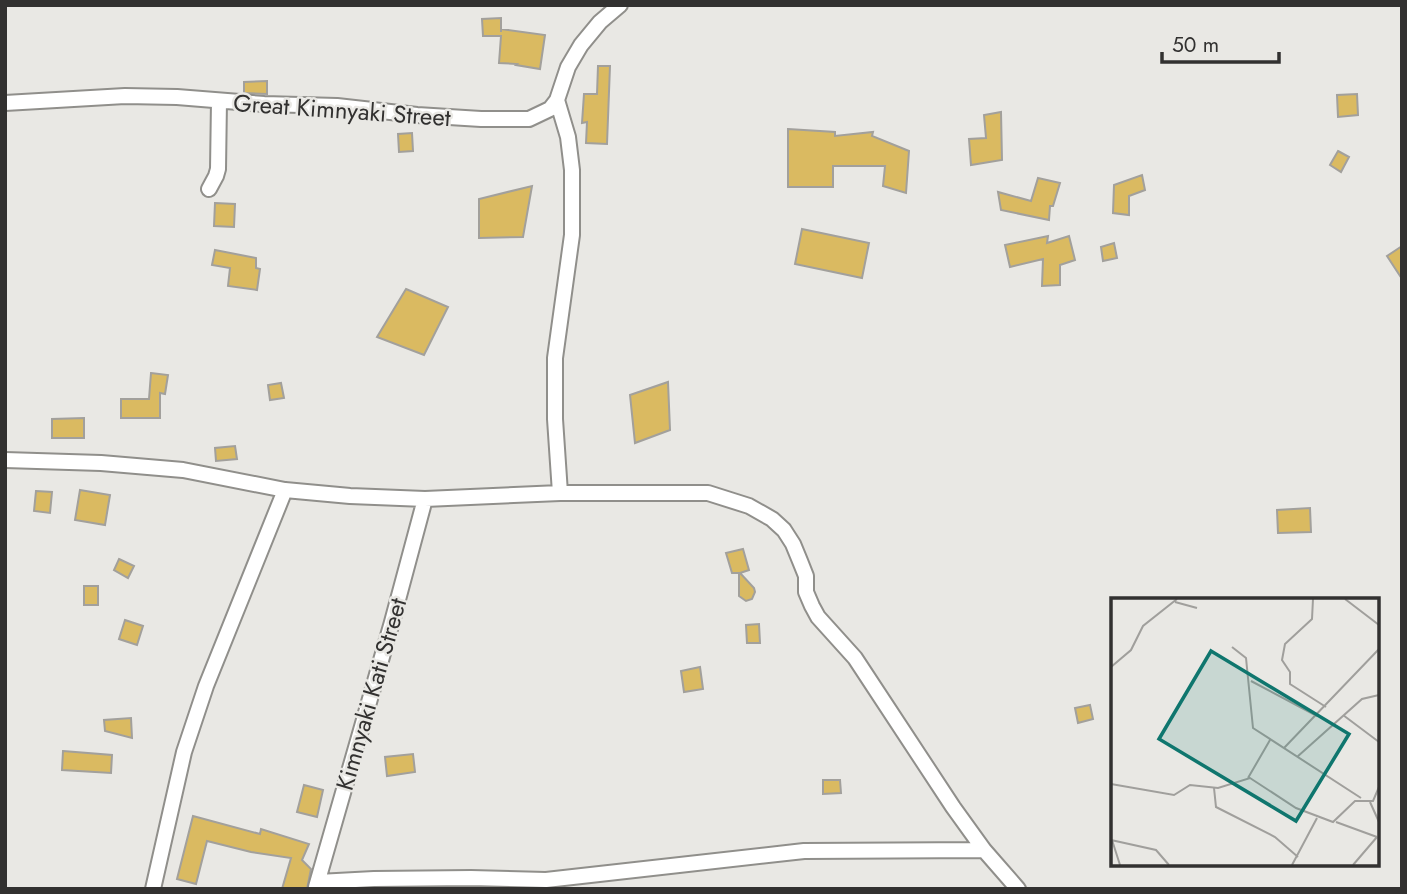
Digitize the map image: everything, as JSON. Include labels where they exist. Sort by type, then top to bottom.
[{"type":"street","points":[[560,493],[555,419],[555,358],[572,234],[572,183],[568,137],[557,100],[568,67],[581,45],[600,22],[620,5]]},
{"type":"street","name":"Great Kimnyaki Street","points":[[5,103],[125,96],[177,97],[264,104],[337,106],[417,116],[519,120],[539,116],[557,100]]},
{"type":"street","points":[[209,189],[216,176],[219,161],[219,101]]},
{"type":"street","points":[[5,460],[101,463],[183,470],[285,490],[350,496],[425,499],[560,493],[708,494],[750,506],[784,530],[806,576],[806,592],[818,617],[855,658],[953,807],[1017,889]]},
{"type":"street","points":[[153,889],[184,752],[201,699],[285,490]]},
{"type":"street","name":"Kimnyaki Kati Street","points":[[317,885],[425,499]]},
{"type":"street","points":[[317,885],[374,878],[546,880],[804,851],[984,850]]},
{"type":"building","points":[[501,18],[501,29],[545,35],[540,69],[499,63],[501,36],[483,36],[482,19]]},
{"type":"building","points":[[598,66],[610,66],[607,144],[586,143],[587,122],[582,123],[584,94],[597,94]]},
{"type":"building","points":[[267,81],[267,94],[244,93],[244,82]]},
{"type":"building","points":[[1357,94],[1358,115],[1338,117],[1337,95]]},
{"type":"building","points":[[1001,112],[1002,160],[971,165],[969,139],[986,138],[984,115]]},
{"type":"building","points":[[788,129],[835,132],[835,136],[873,132],[872,136],[909,151],[906,193],[883,186],[885,166],[833,166],[833,187],[788,187]]},
{"type":"building","points":[[412,133],[413,151],[399,152],[398,134]]},
{"type":"building","points":[[1338,151],[1349,157],[1341,172],[1330,165]]},
{"type":"building","points":[[1142,175],[1145,190],[1129,196],[1129,215],[1113,213],[1114,185]]},
{"type":"building","points":[[1038,178],[1060,183],[1053,206],[1050,206],[1049,220],[1001,210],[998,192],[1031,201]]},
{"type":"building","points":[[532,186],[523,237],[479,238],[479,199]]},
{"type":"building","points":[[215,203],[235,204],[234,227],[214,226]]},
{"type":"building","points":[[802,229],[869,243],[862,278],[795,264]]},
{"type":"building","points":[[1048,236],[1047,243],[1069,236],[1075,260],[1060,265],[1060,285],[1042,286],[1043,259],[1010,267],[1005,245]]},
{"type":"building","points":[[1114,243],[1117,258],[1103,261],[1101,247]]},
{"type":"building","points":[[1402,246],[1402,279],[1387,256]]},
{"type":"building","points":[[215,250],[256,258],[256,268],[260,269],[257,290],[228,286],[230,268],[212,265]]},
{"type":"building","points":[[406,289],[448,307],[424,355],[377,337]]},
{"type":"building","points":[[151,373],[168,375],[165,394],[160,393],[160,418],[121,418],[121,399],[149,399]]},
{"type":"building","points":[[668,382],[670,430],[635,443],[630,395]]},
{"type":"building","points":[[281,383],[284,398],[270,400],[268,385]]},
{"type":"building","points":[[84,418],[84,438],[52,438],[52,419]]},
{"type":"building","points":[[235,446],[237,459],[216,461],[215,448]]},
{"type":"building","points":[[80,490],[110,495],[105,525],[75,520]]},
{"type":"building","points":[[36,491],[52,492],[50,513],[34,511]]},
{"type":"building","points":[[1310,508],[1311,532],[1278,533],[1277,510]]},
{"type":"building","points":[[743,549],[749,570],[740,573],[755,592],[752,599],[746,601],[739,596],[739,573],[732,573],[726,553]]},
{"type":"building","points":[[119,559],[134,566],[128,578],[114,570]]},
{"type":"building","points":[[84,586],[98,586],[98,605],[84,605]]},
{"type":"building","points":[[125,620],[143,626],[137,645],[119,639]]},
{"type":"building","points":[[759,624],[760,643],[747,643],[746,625]]},
{"type":"building","points":[[700,667],[703,689],[684,692],[681,671]]},
{"type":"building","points":[[1090,705],[1093,719],[1078,723],[1075,708]]},
{"type":"building","points":[[131,718],[132,738],[105,731],[104,720]]},
{"type":"building","points":[[63,751],[112,755],[111,773],[62,770]]},
{"type":"building","points":[[413,754],[415,772],[387,776],[385,757]]},
{"type":"building","points":[[823,780],[840,780],[841,793],[823,794]]},
{"type":"building","points":[[304,785],[323,790],[317,817],[297,812]]},
{"type":"building","points":[[193,816],[260,834],[261,829],[309,844],[302,860],[311,869],[307,889],[282,889],[291,858],[207,841],[196,884],[177,879]]}]
